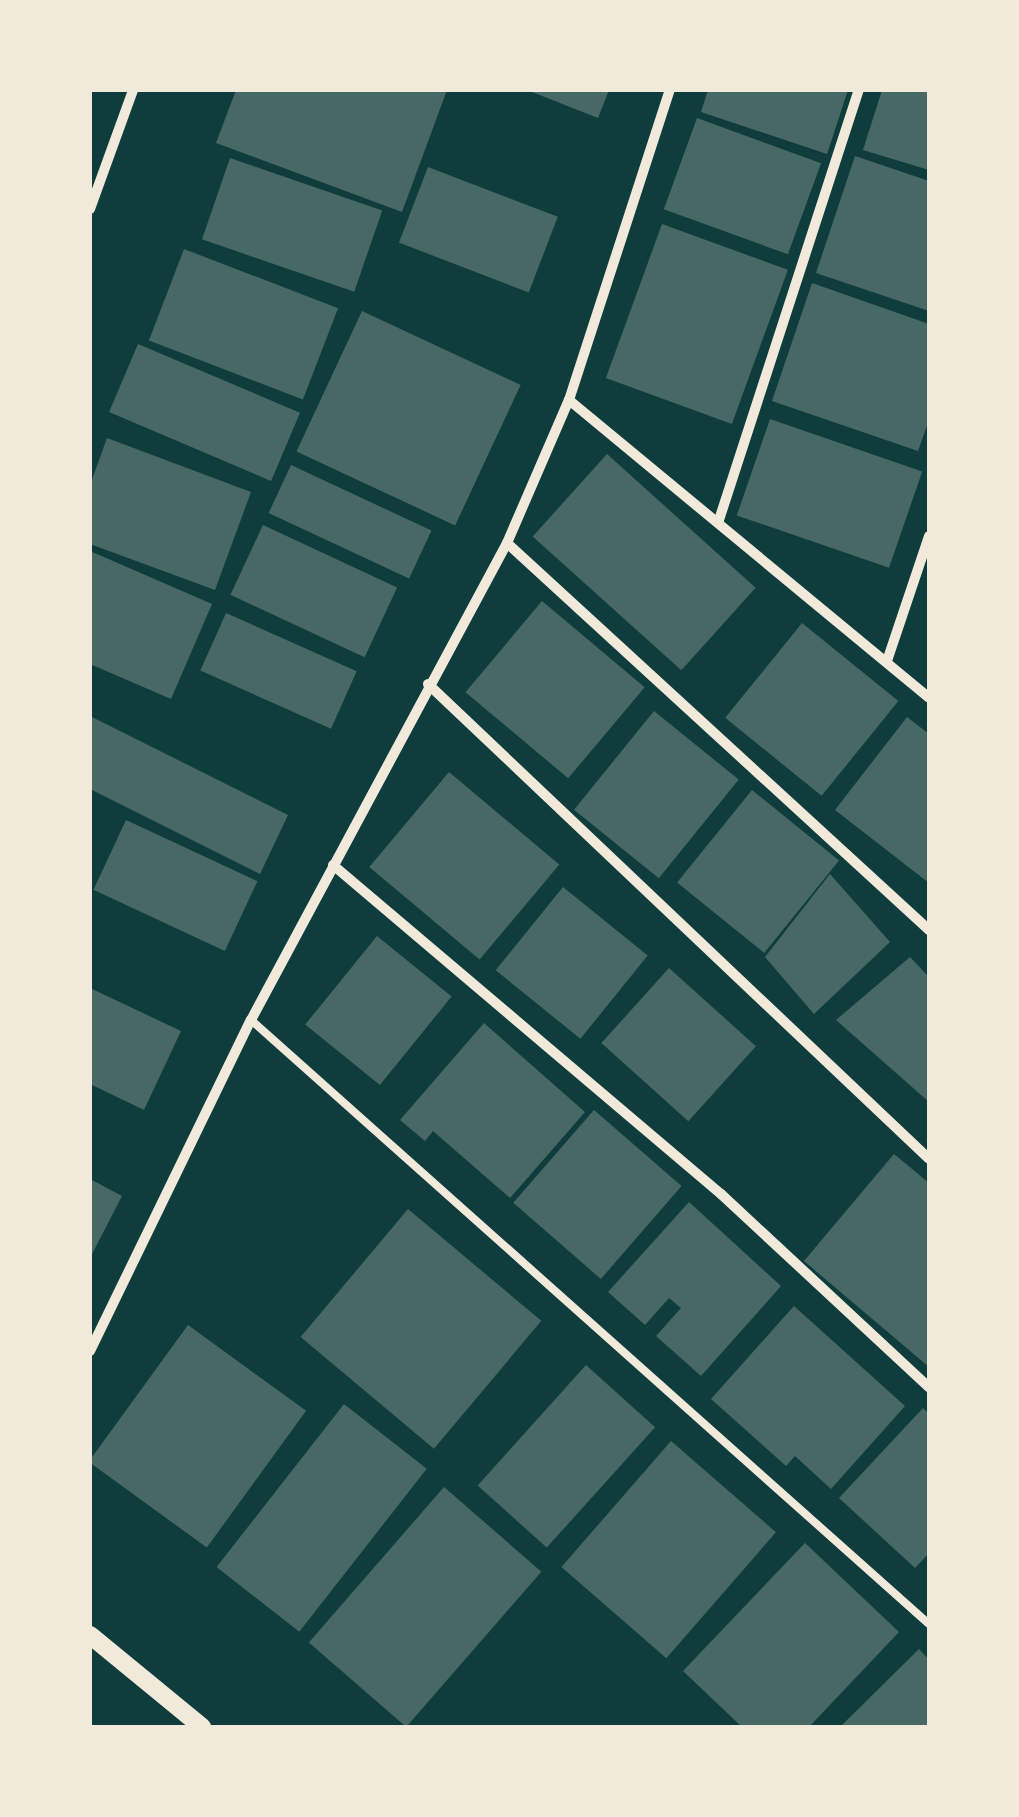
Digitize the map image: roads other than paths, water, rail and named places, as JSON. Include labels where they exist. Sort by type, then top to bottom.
[{"type":"street","points":[[90,209],[133,90]]},
{"type":"street","points":[[90,1351],[251,1020],[507,543],[569,400],[670,90]]},
{"type":"street","points":[[719,520],[859,90]]},
{"type":"street","points":[[569,400],[719,520],[929,698]]},
{"type":"street","points":[[888,661],[929,536]]},
{"type":"street","points":[[507,543],[929,930]]},
{"type":"street","points":[[428,684],[929,1159]]},
{"type":"street","points":[[333,866],[720,1194],[929,1388]]},
{"type":"street","points":[[90,1635],[202,1727]]},
{"type":"lane","points":[[251,1020],[929,1624]]}]
